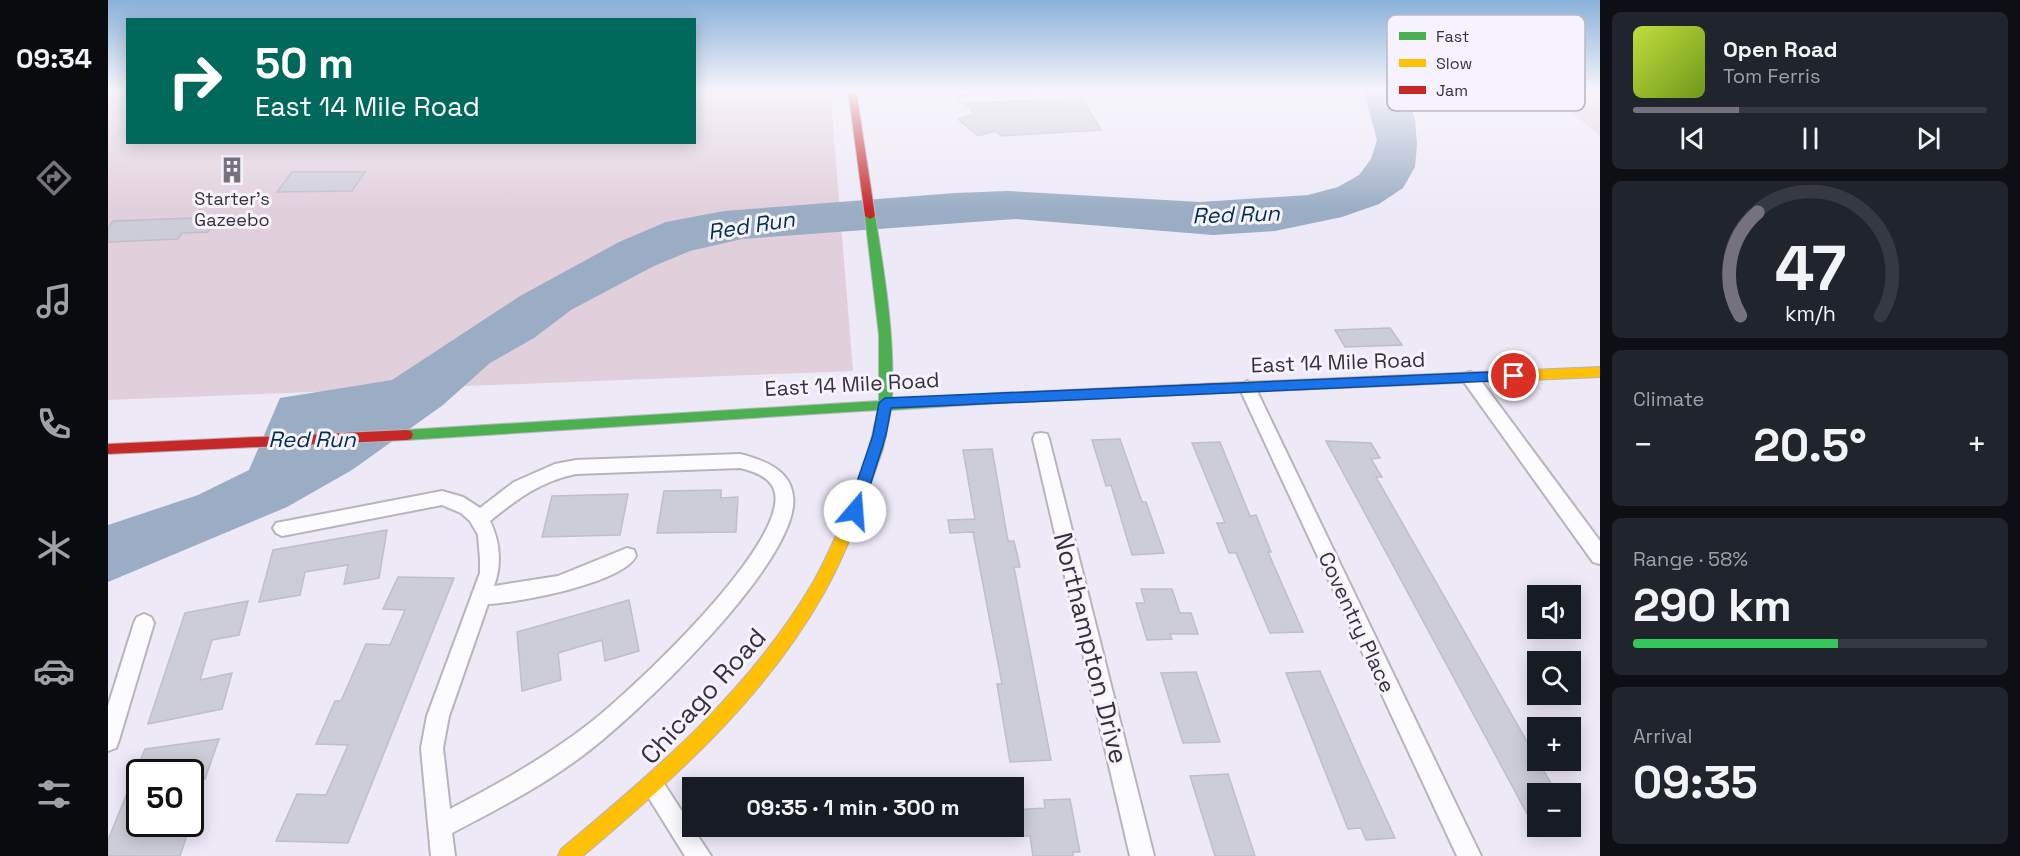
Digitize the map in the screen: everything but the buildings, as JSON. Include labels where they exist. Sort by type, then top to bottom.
[{"type":"main road","name":"Chicago Road","points":[[568,856],[653,787],[730,710],[774,657],[800,620],[819,588],[855,511],[880,435],[885,403],[886,373],[875,256],[858,130]]},
{"type":"main road","name":"East 14 Mile Road","points":[[108,449],[426,435],[885,403],[1600,372]]},
{"type":"street","points":[[1470,378],[1600,556]]},
{"type":"street","name":"Coventry Place","points":[[1247,387],[1469,856]]},
{"type":"street","name":"Northampton Drive","points":[[1041,439],[1142,856]]},
{"type":"street","points":[[439,827],[518,786],[572,751],[673,664],[741,583],[771,539],[785,504],[783,491],[776,478],[764,466],[740,461],[576,467],[539,477],[520,487],[479,519]]},
{"type":"street","points":[[282,528],[442,498],[458,501],[479,519],[489,537],[491,551],[489,573],[436,727],[432,748],[443,856]]},
{"type":"street","points":[[483,595],[527,594],[556,588],[599,571],[627,556]]},
{"type":"street","points":[[108,740],[144,623]]},
{"type":"street","points":[[653,787],[699,856]]},
{"type":"shaded area","points":[[108,130],[126,130],[126,144],[696,144],[696,130],[833,130],[853,371],[108,400]]},
{"type":"water","name":"Red Run","points":[[1374,130],[1416,130],[1415,167],[1403,188],[1379,204],[1342,217],[1275,231],[1213,235],[1015,219],[742,239],[690,251],[654,266],[571,310],[534,338],[490,363],[443,405],[352,470],[287,507],[108,582],[108,525],[198,495],[249,470],[280,398],[392,380],[520,296],[619,242],[666,222],[724,211],[955,193],[1008,191],[1200,202],[1308,195],[1338,187],[1359,175],[1371,159],[1377,140]]},
{"type":"traffic: fast","points":[[861,493],[879,438],[884,415],[886,382],[883,310],[870,216]]},
{"type":"traffic: fast","points":[[406,435],[998,398]]},
{"type":"traffic: slow","points":[[1221,388],[1600,372]]},
{"type":"traffic: slow","points":[[568,856],[669,769],[760,673],[819,587],[861,493]]},
{"type":"traffic: jam","points":[[858,130],[870,216]]},
{"type":"traffic: jam","points":[[998,398],[1221,388]]},
{"type":"traffic: jam","points":[[108,449],[406,435]]},
{"type":"place","name":"Starter's Gazeebo","points":[[232,170]]},
{"type":"route","points":[[855,511],[880,435],[885,403],[1514,376]]}]
